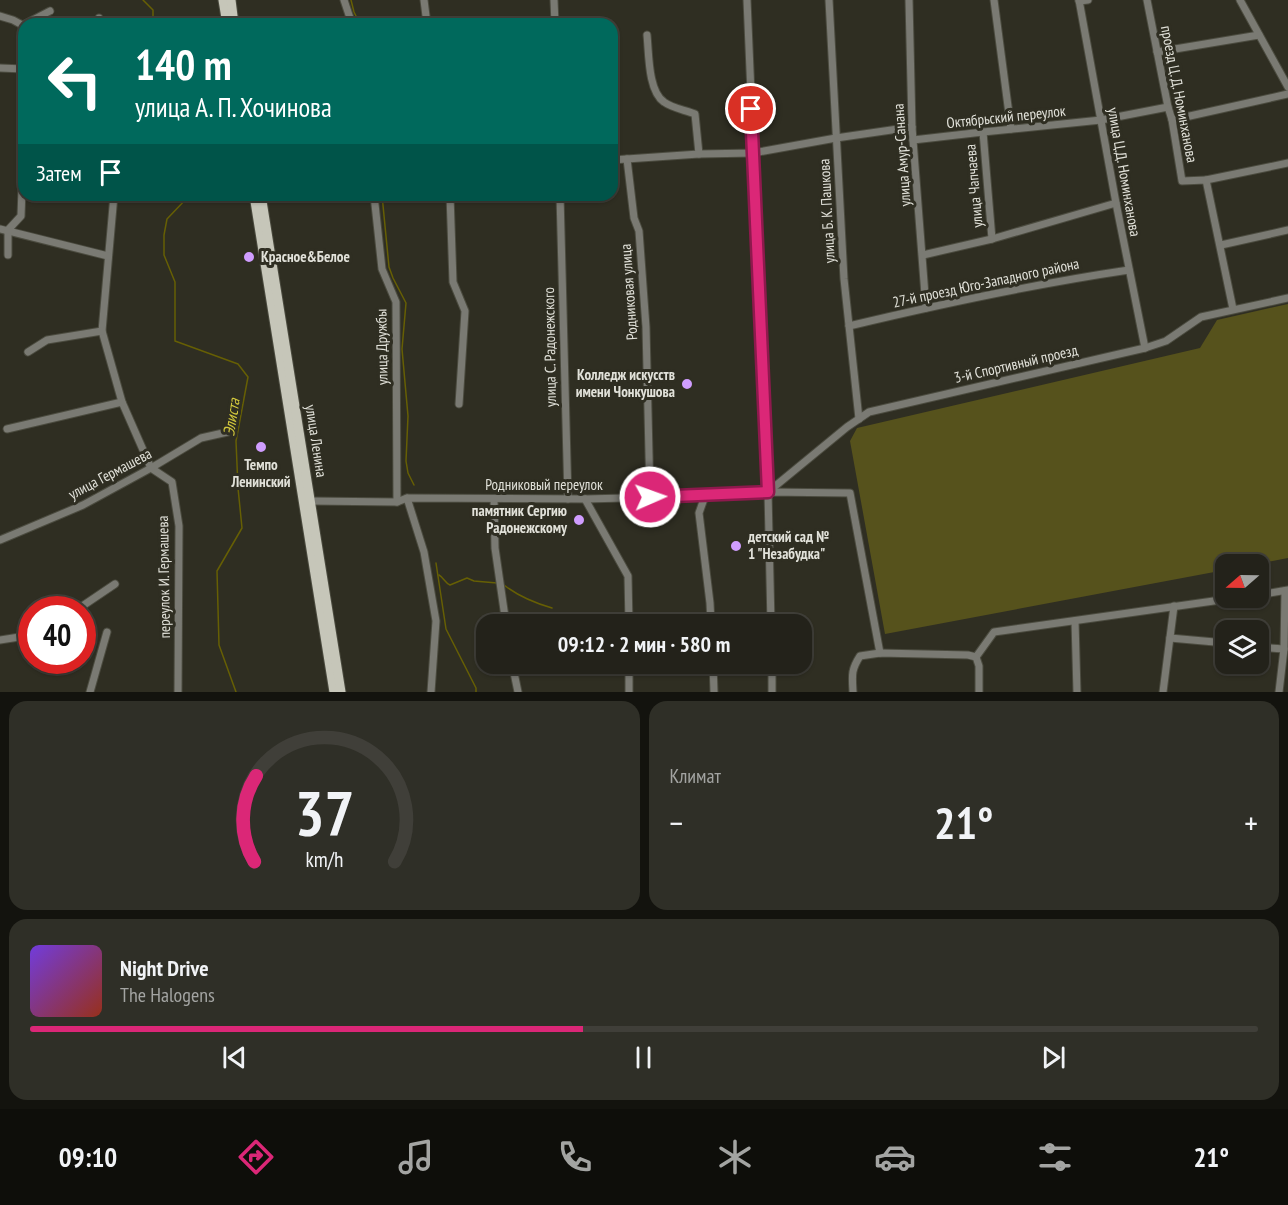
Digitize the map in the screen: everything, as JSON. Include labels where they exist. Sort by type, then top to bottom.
[{"type":"main road","points":[[223,0],[226,18]]},
{"type":"main road","points":[[231,0],[233,18]]},
{"type":"main road","name":"улица Ленина","points":[[255,201],[341,692]]},
{"type":"main road","name":"улица Ленина","points":[[262,201],[334,692]]},
{"type":"street","points":[[344,0],[350,18]]},
{"type":"street","points":[[424,0],[426,18]]},
{"type":"street","points":[[554,0],[555,18]]},
{"type":"street","points":[[747,0],[768,492],[771,614]]},
{"type":"street","name":"улица Б. К. Пашкова","points":[[829,0],[844,279],[859,419]]},
{"type":"street","name":"улица Амур-Санана","points":[[909,0],[912,127],[926,308]]},
{"type":"street","points":[[994,0],[1011,129]]},
{"type":"street","points":[[1079,1],[1088,0]]},
{"type":"street","name":"проезд Ц. Д. Номинханова","points":[[1147,0],[1182,181],[1206,180],[1233,309]]},
{"type":"street","points":[[1240,0],[1288,87]]},
{"type":"street","name":"улица Ц.Д. Номинханова","points":[[1079,1],[1145,348]]},
{"type":"street","points":[[37,18],[50,11]]},
{"type":"street","points":[[2,17],[18,22]]},
{"type":"street","points":[[647,35],[653,87],[658,97],[665,103],[695,114],[699,154]]},
{"type":"street","points":[[1157,52],[1259,35]]},
{"type":"street","points":[[0,69],[18,69]]},
{"type":"street","points":[[1172,120],[1288,94]]},
{"type":"street","name":"Октябрьский переулок","points":[[913,140],[1101,120],[1168,107]]},
{"type":"street","points":[[618,160],[753,153],[912,127]]},
{"type":"street","name":"улица Чапчаева","points":[[983,132],[993,239]]},
{"type":"street","name":"Родниковая улица","points":[[627,159],[634,218],[639,231],[646,327],[650,497]]},
{"type":"street","points":[[1206,180],[1288,163]]},
{"type":"street","points":[[4,230],[21,216],[22,201]]},
{"type":"street","name":"переулок И. Гермашева","points":[[113,201],[102,331],[122,402],[151,468],[172,482],[179,526],[178,692]]},
{"type":"street","name":"улица Дружбы","points":[[375,201],[382,269],[396,302],[397,502]]},
{"type":"street","points":[[450,201],[453,282],[465,311],[459,404]]},
{"type":"street","name":"улица С. Радонежского","points":[[560,201],[568,499]]},
{"type":"street","points":[[923,255],[993,239],[1116,204]]},
{"type":"street","points":[[4,230],[8,255]]},
{"type":"street","points":[[4,230],[108,256]]},
{"type":"street","points":[[1221,245],[1288,230]]},
{"type":"street","name":"27-й проезд Юго-Западного района","points":[[849,326],[1065,279],[1129,270]]},
{"type":"street","name":"3-й Спортивный проезд","points":[[768,492],[869,412],[1145,348],[1166,341],[1201,317],[1288,298]]},
{"type":"street","points":[[28,352],[47,340],[102,331]]},
{"type":"street","points":[[6,429],[122,402]]},
{"type":"street","name":"улица Гермашева","points":[[0,540],[83,505],[201,438],[232,431]]},
{"type":"street","name":"Родниковый переулок","points":[[307,502],[397,502],[406,498],[585,499],[768,492],[850,493],[880,653]]},
{"type":"street","points":[[705,496],[699,513],[711,614]]},
{"type":"street","points":[[406,498],[424,552],[436,621],[431,692]]},
{"type":"street","points":[[494,499],[495,548],[505,614]]},
{"type":"street","points":[[585,499],[628,576],[629,614]]},
{"type":"street","points":[[96,597],[116,584]]},
{"type":"street","points":[[1269,593],[1287,591],[1279,692]]},
{"type":"street","points":[[976,657],[994,632],[1215,601]]},
{"type":"street","points":[[1163,692],[1174,606]]},
{"type":"street","points":[[1075,621],[1077,692]]},
{"type":"street","points":[[90,692],[107,632]]},
{"type":"street","points":[[0,640],[18,637]]},
{"type":"street","points":[[1170,638],[1215,643]]},
{"type":"street","points":[[1269,648],[1284,649]]},
{"type":"street","points":[[853,692],[853,666],[860,656],[880,653],[968,654],[976,657]]},
{"type":"street","points":[[976,657],[979,666],[979,692]]},
{"type":"street","points":[[514,674],[518,692]]},
{"type":"street","points":[[629,674],[629,692]]},
{"type":"street","points":[[713,674],[714,692]]},
{"type":"street","points":[[772,674],[772,692]]},
{"type":"shaded area","points":[[1288,304],[1288,558],[1269,562],[1269,554],[1215,554],[1215,572],[885,634],[850,441],[857,428],[1200,348],[1217,320]]},
{"type":"waterway","name":"Элиста","points":[[143,0],[153,10],[153,18]]},
{"type":"waterway","points":[[351,0],[357,18]]},
{"type":"waterway","name":"Элиста","points":[[184,201],[167,219],[164,235],[164,255],[175,282],[175,341],[238,364],[248,377],[236,441],[242,528],[217,571],[219,645],[236,692]]},
{"type":"waterway","points":[[383,201],[389,267],[406,303],[402,349],[408,416],[406,461],[408,473],[414,485]]},
{"type":"waterway","points":[[436,563],[446,629],[476,692]]},
{"type":"waterway","points":[[439,575],[450,585],[467,578],[474,581],[497,583]]},
{"type":"waterway","points":[[504,585],[527,599],[552,608]]},
{"type":"place","name":"Красное&Белое","points":[[249,257]]},
{"type":"place","name":"Колледж искусств имени Чонкушова","points":[[687,384]]},
{"type":"place","name":"Темпо Ленинский","points":[[261,447]]},
{"type":"place","name":"памятник Сергию Радонежскому","points":[[579,520]]},
{"type":"place","name":"детский сад № 1 \"Незабудка\"","points":[[736,546]]},
{"type":"route","points":[[650,497],[768,492],[751,109]]}]
